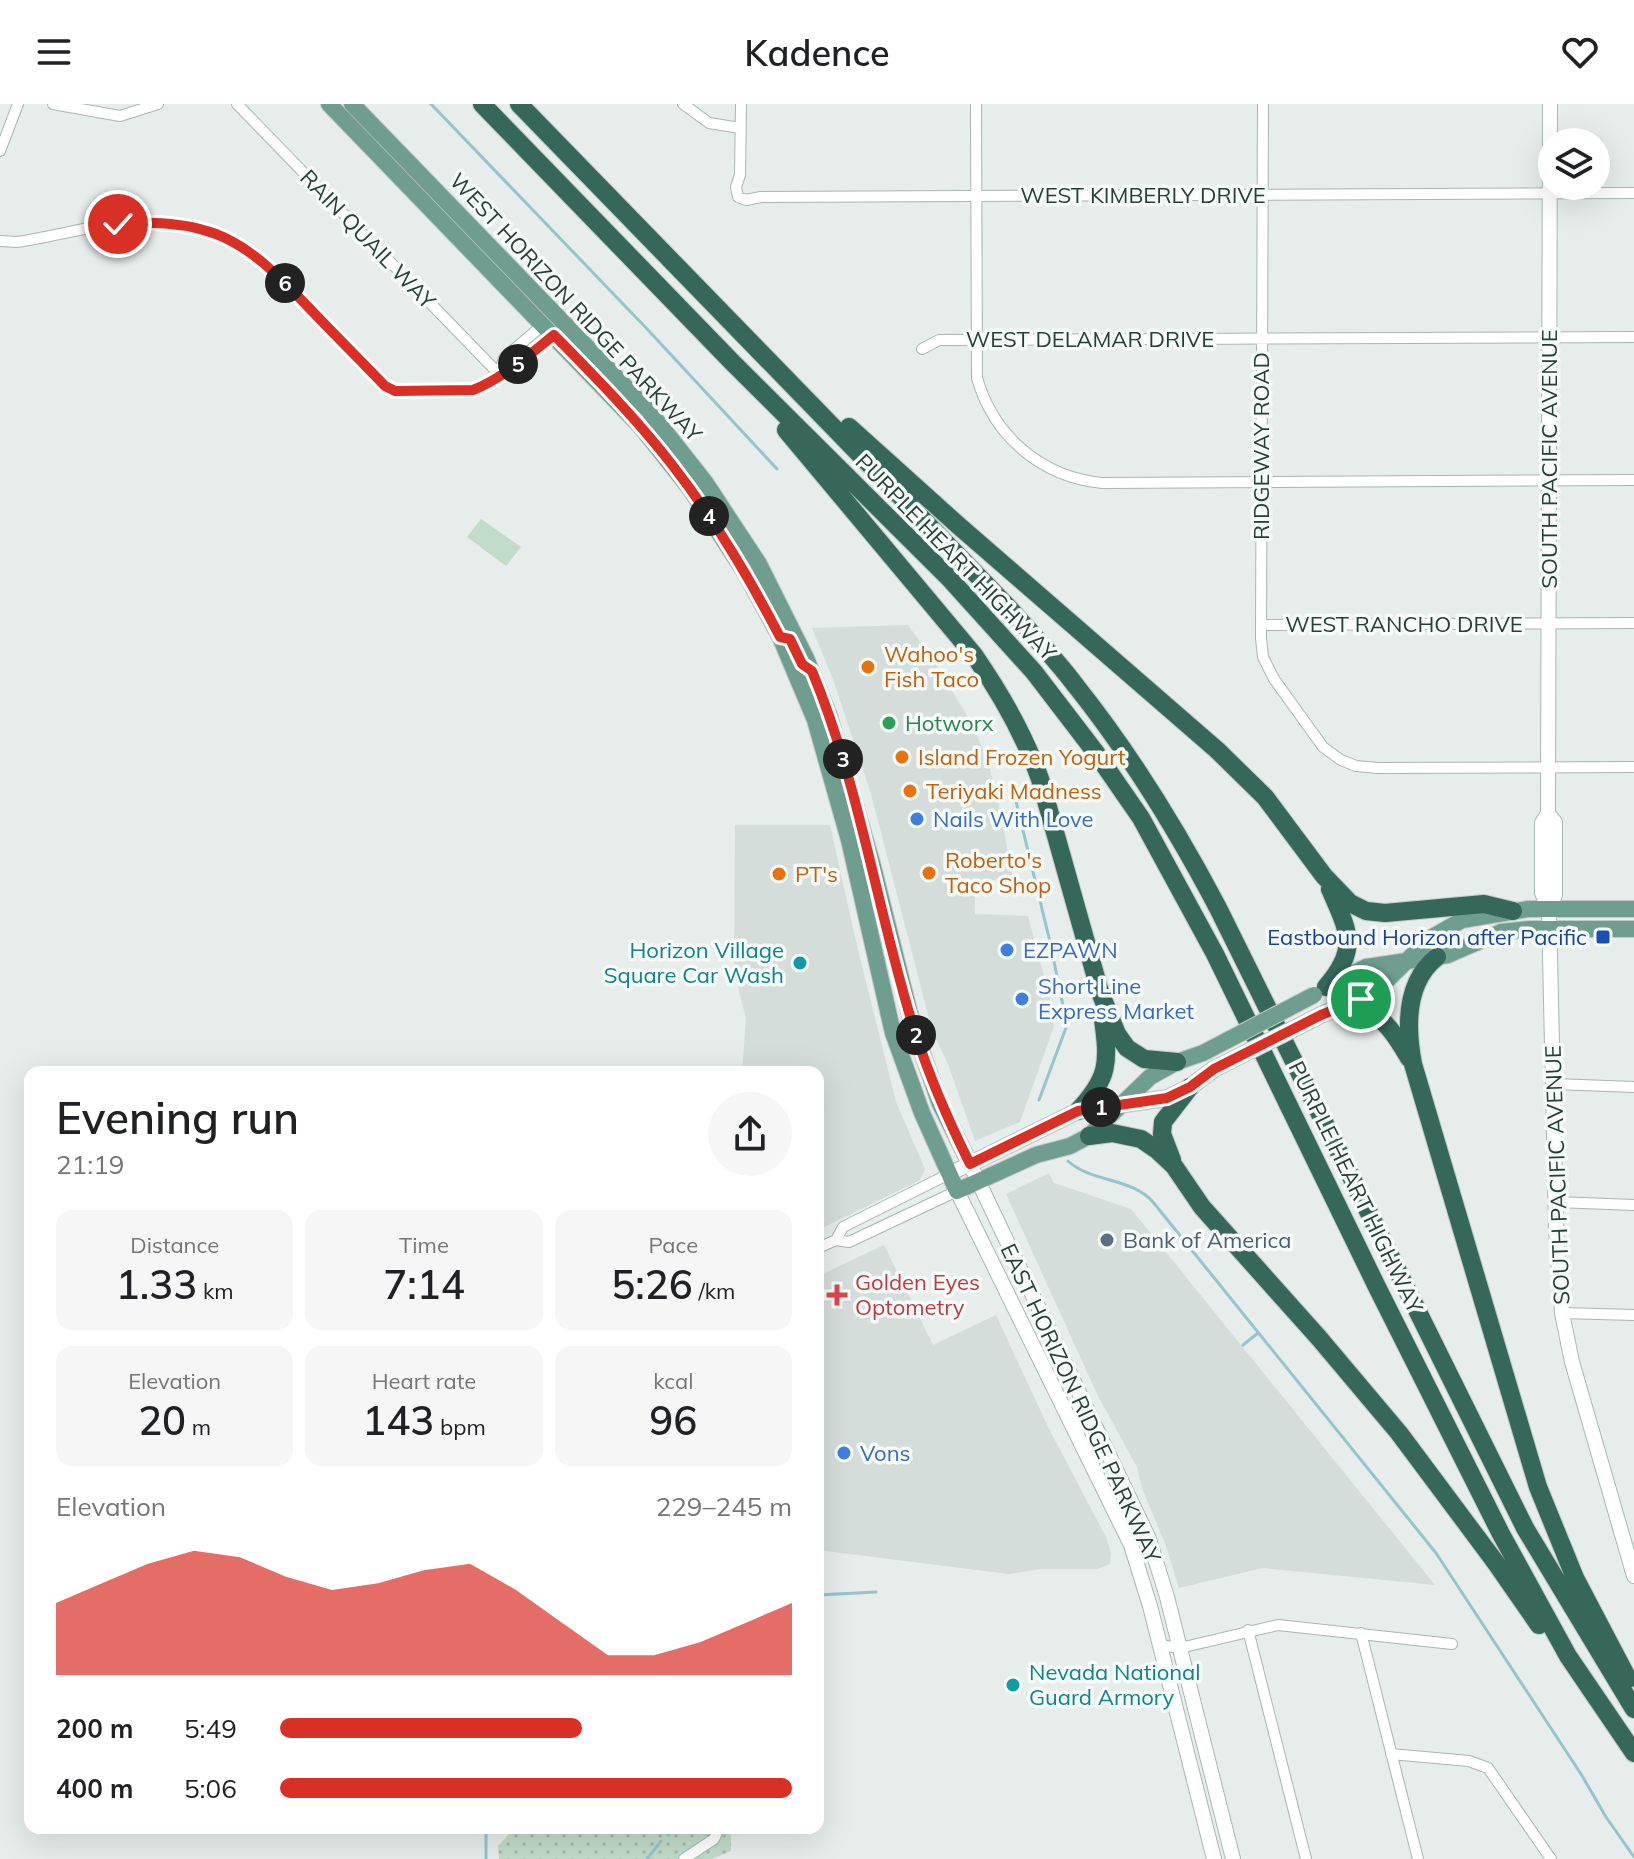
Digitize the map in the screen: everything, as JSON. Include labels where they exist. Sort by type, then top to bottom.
[{"type":"highway","name":"PURPLE HEART HIGHWAY","points":[[482,104],[732,362],[998,629],[1069,715],[1141,818],[1215,954],[1501,1534],[1568,1656],[1634,1753]]},
{"type":"highway","name":"PURPLE HEART HIGHWAY","points":[[519,104],[1008,607],[1076,685],[1154,796],[1186,847],[1218,908],[1525,1528],[1634,1709]]},
{"type":"highway","points":[[725,315],[959,526],[1217,750],[1265,797],[1324,876],[1350,903],[1375,913],[1484,904],[1513,911]]},
{"type":"highway","points":[[732,362],[771,413],[969,648],[1006,705],[1030,751],[1040,779],[1100,992],[1117,1034],[1127,1048],[1153,1062],[1177,1062]]},
{"type":"highway","points":[[1320,991],[1343,965],[1349,940],[1324,876]]},
{"type":"highway","points":[[1437,957],[1421,974],[1413,995],[1409,1029],[1413,1064],[1538,1487],[1575,1578],[1634,1689]]},
{"type":"highway","points":[[1078,1111],[1098,1087],[1106,1070],[1107,1043],[1100,992]]},
{"type":"highway","points":[[1341,1006],[1361,1006],[1369,1010],[1393,1033],[1413,1064]]},
{"type":"highway","points":[[1174,1166],[1162,1127],[1164,1118],[1190,1087]]},
{"type":"highway","points":[[1089,1136],[1105,1133],[1131,1136],[1149,1144],[1174,1166],[1202,1207],[1309,1326],[1399,1433],[1488,1551],[1544,1632],[1568,1656]]},
{"type":"main road","name":"WEST HORIZON RIDGE PARKWAY","points":[[329,104],[549,330],[711,504],[778,598],[834,728],[869,932],[893,1033],[922,1113],[957,1191]]},
{"type":"main road","name":"WEST HORIZON RIDGE PARKWAY","points":[[352,104],[619,379],[683,452],[805,691],[842,785],[888,928],[921,1052],[940,1104],[978,1183]]},
{"type":"main road","name":"SOUTH PACIFIC AVENUE","points":[[1550,104],[1550,128]]},
{"type":"main road","name":"SOUTH PACIFIC AVENUE","points":[[1549,200],[1548,814],[1555,822],[1555,895],[1549,908],[1549,929],[1562,1313],[1572,1362],[1634,1576]]},
{"type":"main road","points":[[549,330],[549,323],[558,326],[603,371],[619,379]]},
{"type":"main road","points":[[780,637],[790,639],[802,664],[812,671]]},
{"type":"main road","points":[[949,1174],[1078,1111],[1167,1098],[1190,1087],[1214,1069],[1377,990],[1429,939],[1450,924],[1474,916],[1549,908],[1634,909]]},
{"type":"main road","points":[[869,932],[888,928]]},
{"type":"main road","points":[[957,1191],[1036,1155],[1070,1146],[1089,1136],[1150,1077],[1177,1062],[1203,1053],[1366,967],[1437,957],[1501,932],[1634,929]]},
{"type":"main road","name":"EAST HORIZON RIDGE PARKWAY","points":[[978,1183],[1149,1539],[1233,1859]]},
{"type":"main road","name":"EAST HORIZON RIDGE PARKWAY","points":[[957,1191],[1131,1545],[1160,1645],[1214,1859]]},
{"type":"main road","points":[[1075,1427],[1091,1418]]},
{"type":"street","points":[[0,151],[18,104]]},
{"type":"street","points":[[53,104],[120,116],[158,104]]},
{"type":"street","name":"RAIN QUAIL WAY","points":[[237,104],[499,374]]},
{"type":"street","points":[[683,104],[709,123],[740,128],[741,104]]},
{"type":"street","points":[[976,104],[975,361],[981,393],[996,420],[1016,444],[1051,470],[1076,480],[1102,483],[1634,480]]},
{"type":"street","name":"RIDGEWAY ROAD","points":[[1263,104],[1263,657],[1274,679],[1323,747],[1341,760],[1367,768],[1548,767]]},
{"type":"street","name":"WEST KIMBERLY DRIVE","points":[[740,128],[740,175],[736,187],[738,197],[746,200],[761,197],[1538,194]]},
{"type":"street","name":"WEST KIMBERLY DRIVE","points":[[1610,193],[1634,193]]},
{"type":"street","points":[[0,241],[17,242],[149,221],[216,234],[268,266],[385,386],[395,391],[473,390],[511,370],[549,330]]},
{"type":"street","name":"WEST DELAMAR DRIVE","points":[[922,349],[939,340],[976,339],[1634,337]]},
{"type":"street","name":"WEST RANCHO DRIVE","points":[[1261,625],[1634,623]]},
{"type":"street","points":[[1548,767],[1634,767]]},
{"type":"street","points":[[1554,1084],[1634,1087]]},
{"type":"street","points":[[836,1240],[843,1227],[949,1174]]},
{"type":"street","points":[[824,1245],[836,1240],[849,1242],[957,1191]]},
{"type":"street","points":[[1556,1202],[1634,1205]]},
{"type":"street","points":[[1562,1313],[1634,1315]]},
{"type":"street","points":[[1160,1645],[1180,1648],[1278,1625],[1452,1644]]},
{"type":"street","points":[[1248,1630],[1306,1859]]},
{"type":"street","points":[[1361,1633],[1418,1859]]},
{"type":"street","points":[[1391,1754],[1469,1761],[1488,1768],[1551,1859]]},
{"type":"street","points":[[684,1859],[714,1839],[716,1834]]},
{"type":"shaded area","points":[[908,625],[974,727],[990,769],[998,802],[1013,878],[975,882],[975,914],[1028,916],[1051,1002],[1054,1026],[1020,1122],[975,1141],[948,1064],[932,1030],[871,794],[834,682],[812,628]]},
{"type":"shaded area","points":[[735,825],[830,825],[896,1102],[925,1169],[920,1180],[824,1227],[824,1066],[742,1066],[746,1018],[734,972]]},
{"type":"shaded area","points":[[1049,1173],[1054,1183],[1131,1209],[1435,1585],[1263,1568],[1179,1588],[1137,1467],[1098,1396],[1006,1194]]},
{"type":"shaded area","points":[[884,1245],[933,1345],[996,1315],[1048,1427],[1106,1537],[1111,1553],[1110,1564],[1097,1569],[1041,1569],[1009,1574],[824,1551],[824,1273]]},
{"type":"green space","points":[[481,519],[521,547],[506,566],[467,537]]},
{"type":"green space","points":[[509,1834],[731,1834],[731,1851],[712,1859],[499,1859],[498,1846]]},
{"type":"waterway","points":[[431,104],[777,469]]},
{"type":"waterway","points":[[1013,789],[1067,1025],[1039,1100]]},
{"type":"waterway","points":[[1068,1161],[1088,1173],[1134,1188],[1153,1202],[1436,1553],[1634,1857]]},
{"type":"waterway","points":[[1243,1345],[1258,1333]]},
{"type":"waterway","points":[[824,1595],[876,1592]]},
{"type":"waterway","points":[[486,1834],[486,1859]]},
{"type":"waterway","points":[[647,1859],[661,1841]]},
{"type":"place","name":"Wahoo's Fish Taco","points":[[868,667]]},
{"type":"place","name":"Hotworx","points":[[889,723]]},
{"type":"place","name":"Island Frozen Yogurt","points":[[902,757]]},
{"type":"place","name":"Teriyaki Madness","points":[[910,791]]},
{"type":"place","name":"Nails With Love","points":[[917,819]]},
{"type":"place","name":"Roberto's Taco Shop","points":[[929,873]]},
{"type":"place","name":"PT's","points":[[779,874]]},
{"type":"place","name":"Eastbound Horizon after Pacific","points":[[1603,937]]},
{"type":"place","name":"EZPAWN","points":[[1007,950]]},
{"type":"place","name":"Horizon Village Square Car Wash","points":[[800,963]]},
{"type":"place","name":"Short Line Express Market","points":[[1022,999]]},
{"type":"place","name":"Bank of America","points":[[1107,1240]]},
{"type":"place","name":"Golden Eyes Optometry","points":[[837,1295]]},
{"type":"place","name":"Vons","points":[[844,1453]]},
{"type":"place","name":"Nevada National Guard Armory","points":[[1013,1685]]},
{"type":"route","points":[[118,224],[149,221],[181,225],[216,234],[241,247],[268,266],[385,386],[395,391],[473,390],[511,370],[554,335],[609,391],[672,465],[746,574],[780,637],[790,639],[802,664],[812,671],[838,740],[921,1052],[940,1104],[970,1164],[1078,1111],[1167,1098],[1190,1087],[1214,1069],[1321,1015],[1361,999]]}]
